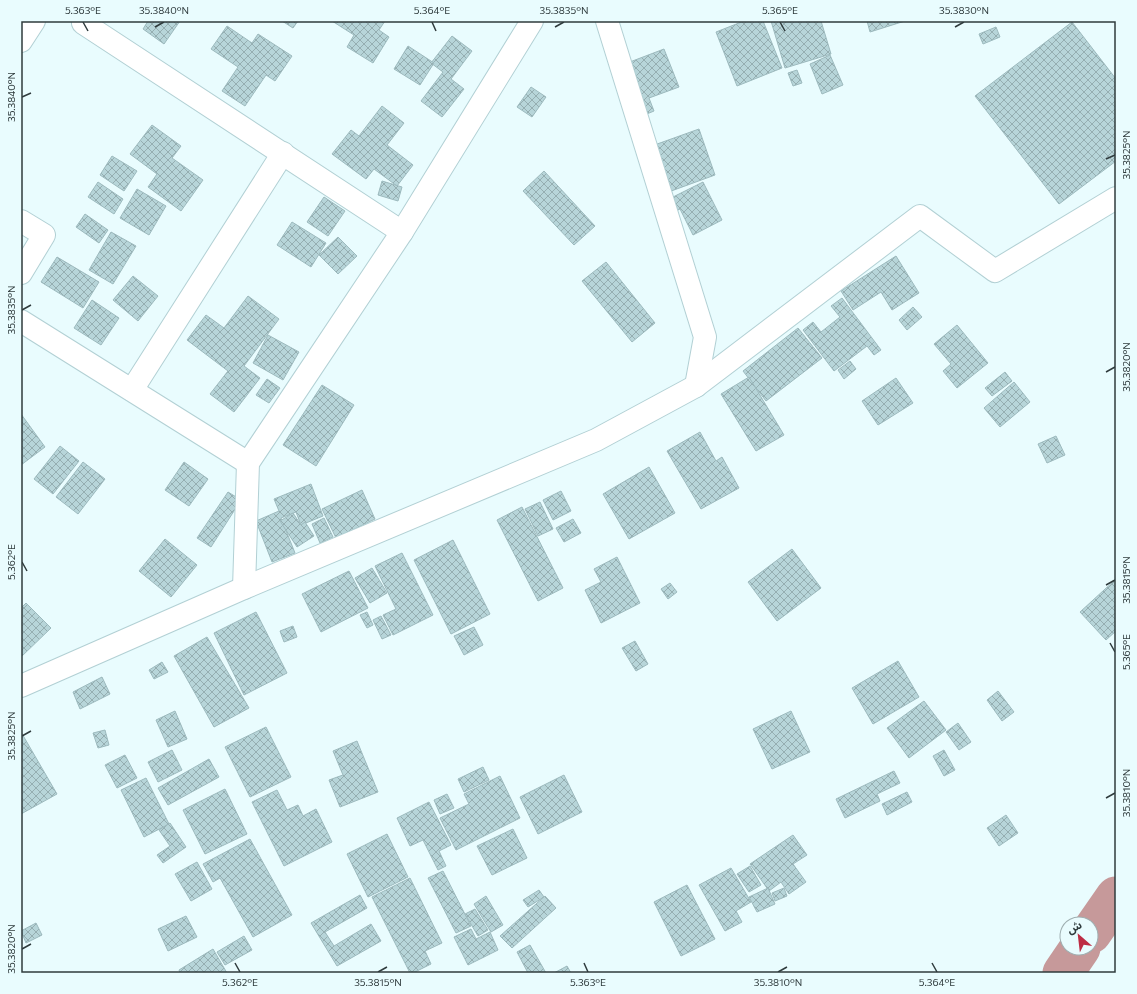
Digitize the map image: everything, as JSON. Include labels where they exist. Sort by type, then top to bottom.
[{"type":"street","points":[[21,41],[34,21]]},
{"type":"street","points":[[244,588],[248,463],[402,232],[532,21]]},
{"type":"street","points":[[606,21],[705,338],[696,386]]},
{"type":"street","points":[[82,22],[402,232]]},
{"type":"street","points":[[132,390],[283,153]]},
{"type":"street","points":[[21,686],[244,588],[596,440],[696,386],[920,216],[995,271],[1116,198]]},
{"type":"street","points":[[21,221],[44,235],[21,273]]},
{"type":"street","points":[[21,321],[248,463]]},
{"type":"building","points":[[148,21],[180,21],[164,44],[143,29]]},
{"type":"building","points":[[282,21],[298,21],[293,28]]},
{"type":"building","points":[[332,21],[385,21],[379,30],[389,37],[373,63],[347,47],[354,35]]},
{"type":"building","points":[[744,21],[763,21],[782,68],[737,86],[716,32]]},
{"type":"building","points":[[771,21],[821,21],[831,54],[785,68]]},
{"type":"building","points":[[867,21],[905,21],[870,32]]},
{"type":"building","points":[[1072,22],[1116,79],[1116,161],[1059,204],[975,96]]},
{"type":"building","points":[[227,26],[252,43],[258,34],[292,56],[275,81],[266,75],[245,106],[222,91],[238,67],[211,49]]},
{"type":"building","points":[[996,27],[1000,37],[983,44],[979,34]]},
{"type":"building","points":[[452,36],[472,51],[451,79],[464,89],[442,117],[421,101],[443,72],[431,63]]},
{"type":"building","points":[[408,46],[434,63],[420,85],[394,69]]},
{"type":"building","points":[[664,49],[679,87],[649,98],[654,111],[642,116],[622,65]]},
{"type":"building","points":[[830,55],[843,85],[822,94],[810,64]]},
{"type":"building","points":[[797,70],[802,83],[793,86],[788,73]]},
{"type":"building","points":[[531,87],[546,97],[532,117],[517,107]]},
{"type":"building","points":[[382,106],[404,123],[387,145],[413,165],[397,186],[374,169],[366,179],[332,154],[351,130],[359,136]]},
{"type":"building","points":[[152,125],[181,146],[172,158],[203,180],[181,211],[148,187],[157,174],[130,154]]},
{"type":"building","points":[[699,129],[715,175],[663,194],[646,148]]},
{"type":"building","points":[[112,156],[137,171],[124,191],[100,175]]},
{"type":"building","points":[[544,171],[595,226],[574,245],[523,191]]},
{"type":"building","points":[[382,181],[402,187],[398,201],[378,195]]},
{"type":"building","points":[[98,182],[123,199],[114,214],[88,197]]},
{"type":"building","points":[[703,182],[722,220],[693,235],[680,209],[674,212],[667,200]]},
{"type":"building","points":[[137,189],[166,206],[149,235],[120,218]]},
{"type":"building","points":[[324,197],[345,211],[328,236],[307,222]]},
{"type":"building","points":[[85,214],[108,230],[99,243],[76,227]]},
{"type":"building","points":[[292,222],[326,243],[311,267],[277,245]]},
{"type":"building","points":[[111,232],[136,246],[113,284],[89,270]]},
{"type":"building","points":[[338,237],[357,256],[338,274],[319,255]]},
{"type":"building","points":[[896,256],[919,293],[892,310],[881,292],[853,310],[841,291]]},
{"type":"building","points":[[57,257],[99,282],[83,308],[41,282]]},
{"type":"building","points":[[606,262],[655,323],[632,342],[582,281]]},
{"type":"building","points":[[133,276],[158,296],[138,321],[113,300]]},
{"type":"building","points":[[248,296],[279,319],[244,366],[260,378],[234,412],[210,394],[228,371],[187,340],[206,315],[224,328]]},
{"type":"building","points":[[842,298],[881,350],[874,355],[867,346],[834,371],[803,330],[813,322],[821,332],[840,317],[831,306]]},
{"type":"building","points":[[92,300],[119,318],[101,345],[74,328]]},
{"type":"building","points":[[913,307],[922,317],[907,330],[899,320]]},
{"type":"building","points":[[957,325],[988,363],[957,388],[943,371],[951,364],[934,344]]},
{"type":"building","points":[[798,328],[822,358],[766,401],[743,371]]},
{"type":"building","points":[[268,335],[299,352],[283,380],[253,363]]},
{"type":"building","points":[[850,361],[856,369],[844,379],[838,370]]},
{"type":"building","points":[[1005,372],[1012,381],[992,396],[985,388]]},
{"type":"building","points":[[749,377],[784,435],[756,451],[721,394]]},
{"type":"building","points":[[896,378],[913,403],[878,425],[862,401]]},
{"type":"building","points":[[267,379],[280,388],[269,403],[256,395]]},
{"type":"building","points":[[1014,382],[1030,402],[1000,427],[984,408]]},
{"type":"building","points":[[322,385],[354,405],[316,466],[283,445]]},
{"type":"building","points":[[21,414],[45,447],[21,465]]},
{"type":"building","points":[[700,432],[716,461],[722,457],[739,488],[701,509],[667,451]]},
{"type":"building","points":[[1056,436],[1065,455],[1047,463],[1038,444]]},
{"type":"building","points":[[60,446],[79,461],[53,494],[34,479]]},
{"type":"building","points":[[83,462],[105,479],[78,514],[56,497]]},
{"type":"building","points":[[184,462],[208,479],[189,506],[165,490]]},
{"type":"building","points":[[649,467],[675,513],[629,539],[603,494]]},
{"type":"building","points":[[311,484],[323,516],[301,525],[296,512],[281,518],[295,553],[272,562],[256,521],[279,511],[274,499]]},
{"type":"building","points":[[362,490],[375,519],[336,538],[322,509]]},
{"type":"building","points":[[561,491],[571,511],[553,520],[543,500]]},
{"type":"building","points":[[228,492],[241,500],[211,547],[197,538]]},
{"type":"building","points":[[540,502],[553,529],[538,536],[525,509]]},
{"type":"building","points":[[522,507],[563,588],[538,601],[497,520]]},
{"type":"building","points":[[293,513],[301,525],[305,522],[314,536],[297,547],[280,521]]},
{"type":"building","points":[[324,518],[333,537],[320,543],[312,524]]},
{"type":"building","points":[[573,519],[581,533],[564,542],[556,528]]},
{"type":"building","points":[[165,539],[197,565],[171,597],[139,571]]},
{"type":"building","points":[[453,540],[490,614],[451,634],[414,560]]},
{"type":"building","points":[[792,549],[821,588],[777,621],[748,582]]},
{"type":"building","points":[[402,553],[433,615],[393,635],[383,615],[396,609],[375,566]]},
{"type":"building","points":[[617,557],[640,603],[601,623],[585,590],[601,582],[594,569]]},
{"type":"building","points":[[372,568],[387,593],[370,603],[355,578]]},
{"type":"building","points":[[349,571],[368,608],[321,632],[302,594]]},
{"type":"building","points":[[1116,579],[1116,631],[1106,640],[1080,612]]},
{"type":"building","points":[[670,583],[677,592],[668,599],[661,589]]},
{"type":"building","points":[[26,603],[51,628],[21,657],[21,608]]},
{"type":"building","points":[[256,612],[287,673],[244,695],[214,633]]},
{"type":"building","points":[[367,612],[373,625],[367,628],[360,615]]},
{"type":"building","points":[[381,616],[391,635],[382,639],[373,620]]},
{"type":"building","points":[[293,626],[297,637],[284,642],[280,631]]},
{"type":"building","points":[[474,627],[483,645],[464,655],[454,636]]},
{"type":"building","points":[[207,637],[249,708],[214,727],[174,656]]},
{"type":"building","points":[[635,641],[648,664],[636,671],[622,648]]},
{"type":"building","points":[[898,661],[919,697],[873,724],[852,688]]},
{"type":"building","points":[[162,662],[168,672],[154,679],[149,670]]},
{"type":"building","points":[[102,677],[110,694],[80,709],[73,692]]},
{"type":"building","points":[[998,691],[1014,712],[1002,721],[987,700]]},
{"type":"building","points":[[924,701],[946,730],[909,758],[887,728]]},
{"type":"building","points":[[175,711],[187,739],[168,747],[156,720]]},
{"type":"building","points":[[791,711],[810,752],[772,769],[753,729]]},
{"type":"building","points":[[958,723],[971,742],[959,750],[946,732]]},
{"type":"building","points":[[266,727],[291,777],[250,797],[225,747]]},
{"type":"building","points":[[105,730],[109,745],[98,748],[93,733]]},
{"type":"building","points":[[21,732],[57,794],[21,814]]},
{"type":"building","points":[[357,741],[378,792],[340,807],[329,780],[343,775],[333,751]]},
{"type":"building","points":[[172,750],[182,770],[158,782],[148,762]]},
{"type":"building","points":[[944,750],[955,770],[944,776],[933,756]]},
{"type":"building","points":[[125,755],[137,778],[117,788],[105,765]]},
{"type":"building","points":[[209,759],[219,777],[168,805],[158,788]]},
{"type":"building","points":[[483,767],[489,780],[464,792],[458,779]]},
{"type":"building","points":[[894,771],[900,783],[877,794],[880,801],[845,818],[836,799]]},
{"type":"building","points":[[564,775],[582,812],[538,834],[520,797]]},
{"type":"building","points":[[500,776],[520,818],[456,850],[440,818],[469,804],[464,794]]},
{"type":"building","points":[[146,778],[169,824],[144,837],[121,790]]},
{"type":"building","points":[[225,789],[247,834],[205,854],[183,810]]},
{"type":"building","points":[[277,790],[287,810],[298,805],[303,816],[316,809],[332,842],[284,866],[252,802]]},
{"type":"building","points":[[907,792],[912,802],[887,815],[882,804]]},
{"type":"building","points":[[447,794],[454,808],[440,814],[434,800]]},
{"type":"building","points":[[429,802],[451,845],[439,851],[446,866],[438,870],[423,840],[410,846],[397,818]]},
{"type":"building","points":[[1006,815],[1018,833],[999,846],[987,828]]},
{"type":"building","points":[[170,823],[186,847],[163,863],[157,855],[170,846],[159,830]]},
{"type":"building","points":[[513,829],[527,858],[492,875],[477,846]]},
{"type":"building","points":[[387,834],[408,877],[368,897],[347,854]]},
{"type":"building","points":[[793,835],[807,855],[793,864],[806,882],[789,894],[781,882],[769,891],[750,864]]},
{"type":"building","points":[[250,839],[292,915],[253,937],[220,878],[213,882],[203,864]]},
{"type":"building","points":[[197,862],[212,889],[191,901],[175,874]]},
{"type":"building","points":[[750,866],[761,885],[749,892],[737,874]]},
{"type":"building","points":[[731,868],[751,902],[736,911],[742,922],[725,931],[699,885]]},
{"type":"building","points":[[443,871],[471,926],[456,933],[428,878]]},
{"type":"building","points":[[410,878],[442,943],[425,951],[431,964],[413,973],[410,973],[372,897]]},
{"type":"building","points":[[687,885],[715,939],[681,956],[654,902]]},
{"type":"building","points":[[768,888],[775,904],[757,912],[749,897]]},
{"type":"building","points":[[784,888],[787,896],[775,901],[772,893]]},
{"type":"building","points":[[539,890],[544,897],[528,907],[523,900]]},
{"type":"building","points":[[360,895],[367,908],[325,932],[334,946],[371,924],[381,941],[337,966],[311,923]]},
{"type":"building","points":[[486,896],[503,925],[491,932],[474,904]]},
{"type":"building","points":[[545,896],[556,908],[512,948],[500,936]]},
{"type":"building","points":[[475,909],[488,930],[478,936],[465,914]]},
{"type":"building","points":[[186,916],[197,937],[168,951],[158,929]]},
{"type":"building","points":[[36,923],[42,935],[26,943],[21,931]]},
{"type":"building","points":[[471,929],[476,939],[490,932],[498,950],[468,965],[454,937]]},
{"type":"building","points":[[244,936],[252,950],[225,965],[217,952]]},
{"type":"building","points":[[530,945],[546,973],[528,973],[517,952]]},
{"type":"building","points":[[213,949],[227,973],[180,973],[179,970]]},
{"type":"building","points":[[567,966],[571,973],[554,973]]},
{"type":"waterway","points":[[1099,921],[1116,897]]},
{"type":"waterway","points":[[1063,973],[1075,956]]}]
